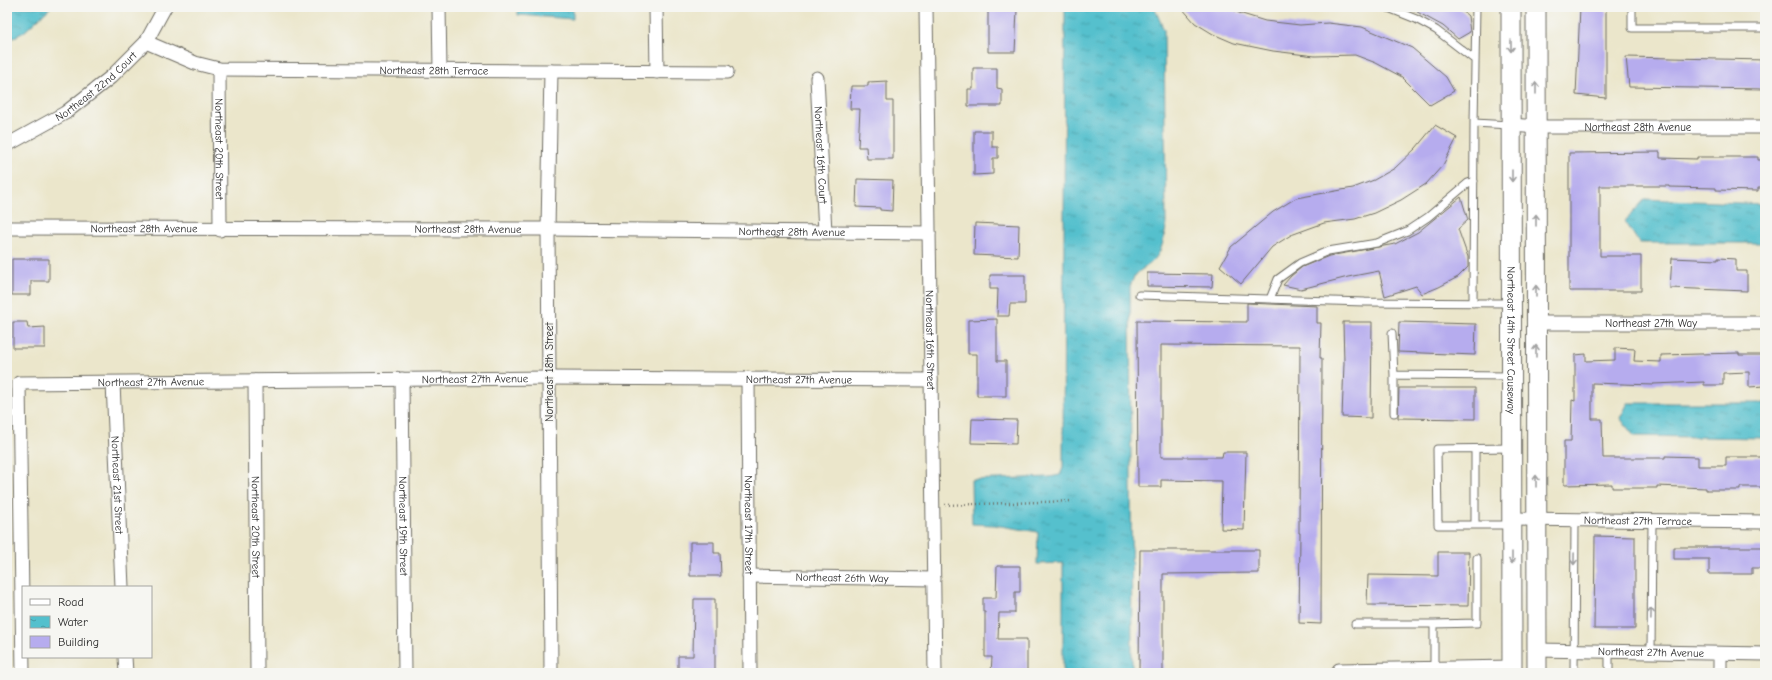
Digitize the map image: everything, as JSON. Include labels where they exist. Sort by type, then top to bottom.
[{"type":"main road","name":"Northeast 14th Street Causeway","points":[[1511,7],[1513,376],[1512,522],[1516,671]]},
{"type":"main road","points":[[1536,7],[1537,673]]},
{"type":"main road","points":[[1512,352],[1522,335],[1530,326],[1536,323]]},
{"type":"street","name":"Northeast 22nd Court","points":[[7,145],[65,114],[111,77],[146,42],[165,7]]},
{"type":"street","points":[[439,7],[440,70]]},
{"type":"street","points":[[656,7],[657,72]]},
{"type":"street","name":"Northeast 16th Street","points":[[926,7],[935,673]]},
{"type":"street","name":"Northeast 28th Terrace","points":[[146,42],[195,63],[219,69],[727,72]]},
{"type":"street","name":"Northeast 20th Street","points":[[219,69],[220,230]]},
{"type":"street","name":"Northeast 18th Street","points":[[551,72],[548,229],[551,673]]},
{"type":"street","name":"Northeast 16th Court","points":[[817,78],[825,232]]},
{"type":"street","name":"Northeast 28th Avenue","points":[[1511,125],[1536,127],[1765,127]]},
{"type":"street","name":"Northeast 28th Avenue","points":[[7,228],[220,230],[548,229],[929,233]]},
{"type":"street","name":"Northeast 27th Way","points":[[1536,323],[1765,323]]},
{"type":"street","name":"Northeast 27th Avenue","points":[[22,600],[19,383],[549,378],[931,380]]},
{"type":"street","name":"Northeast 17th Street","points":[[748,378],[750,673]]},
{"type":"street","name":"Northeast 19th Street","points":[[402,379],[406,673]]},
{"type":"street","name":"Northeast 20th Street","points":[[255,381],[257,673]]},
{"type":"street","name":"Northeast 21st Street","points":[[113,383],[122,586]]},
{"type":"street","name":"Northeast 27th Terrace","points":[[1512,522],[1536,520],[1765,522]]},
{"type":"street","name":"Northeast 26th Way","points":[[749,576],[934,579]]},
{"type":"street","name":"Northeast 27th Avenue","points":[[1537,650],[1765,654]]},
{"type":"street","points":[[1720,654],[1720,673]]},
{"type":"street","name":"Northeast 27th Avenue","points":[[23,658],[23,673]]},
{"type":"street","points":[[125,658],[126,673]]},
{"type":"street","points":[[1338,671],[1434,668],[1516,671]]},
{"type":"lane","points":[[1386,7],[1416,19],[1436,30],[1475,60]]},
{"type":"lane","points":[[1473,303],[1476,7]]},
{"type":"lane","points":[[1632,7],[1632,28],[1765,28]]},
{"type":"lane","points":[[1474,123],[1511,125]]},
{"type":"lane","points":[[1270,299],[1278,279],[1300,263],[1328,251],[1377,242],[1407,231],[1428,217],[1468,183],[1474,181]]},
{"type":"lane","points":[[1139,295],[1512,303]]},
{"type":"lane","points":[[1392,333],[1394,413]]},
{"type":"lane","points":[[1394,375],[1513,376]]},
{"type":"lane","points":[[1512,448],[1437,449],[1438,524],[1475,525],[1512,522]]},
{"type":"lane","points":[[1475,449],[1475,525]]},
{"type":"lane","points":[[1574,673],[1575,520]]},
{"type":"lane","points":[[1651,653],[1652,521]]},
{"type":"lane","points":[[1355,624],[1477,623],[1477,558]]},
{"type":"lane","points":[[1434,624],[1434,668]]},
{"type":"lane","points":[[1609,652],[1609,673]]},
{"type":"path","points":[[933,505],[1073,501]]},
{"type":"water","points":[[7,7],[51,7],[24,32],[7,41]]},
{"type":"water","points":[[518,7],[573,7],[573,19],[518,15]]},
{"type":"water","points":[[1065,7],[1154,7],[1164,30],[1166,227],[1159,253],[1150,264],[1135,276],[1130,286],[1132,673],[1063,673],[1063,563],[1037,564],[1038,532],[994,525],[972,524],[971,480],[1050,477],[1060,475],[1063,468]]},
{"type":"water","points":[[1645,199],[1765,204],[1765,243],[1639,243],[1625,221]]},
{"type":"water","points":[[1628,403],[1765,403],[1765,438],[1634,436],[1620,418]]},
{"type":"building","points":[[1181,7],[1228,7],[1239,13],[1265,21],[1300,25],[1328,23],[1362,27],[1412,48],[1446,77],[1454,91],[1430,105],[1402,77],[1376,63],[1355,55],[1315,56],[1273,51],[1234,43],[1213,34],[1195,23]]},
{"type":"building","points":[[1408,7],[1458,7],[1468,16],[1470,32],[1458,39],[1443,26]]},
{"type":"building","points":[[1580,7],[1606,7],[1606,98],[1576,95]]},
{"type":"building","points":[[988,10],[1017,10],[1015,52],[988,52]]},
{"type":"building","points":[[1626,57],[1765,60],[1765,89],[1629,87]]},
{"type":"building","points":[[973,68],[997,68],[997,88],[1002,89],[1002,106],[968,106],[968,89],[973,89]]},
{"type":"building","points":[[887,81],[887,101],[893,101],[893,159],[867,159],[866,147],[858,147],[860,109],[850,109],[851,86],[868,86],[868,82]]},
{"type":"building","points":[[1435,125],[1457,138],[1443,165],[1426,184],[1401,200],[1374,213],[1355,219],[1324,223],[1291,235],[1272,247],[1241,284],[1220,266],[1231,247],[1273,212],[1296,198],[1353,188],[1374,180],[1395,168],[1416,148]]},
{"type":"building","points":[[974,131],[992,131],[992,147],[998,147],[998,158],[993,158],[993,174],[974,175]]},
{"type":"building","points":[[1660,152],[1660,158],[1697,159],[1697,157],[1758,157],[1758,160],[1765,160],[1765,188],[1758,188],[1758,191],[1716,190],[1716,188],[1669,186],[1600,186],[1600,256],[1641,256],[1641,291],[1569,291],[1569,153]]},
{"type":"building","points":[[857,179],[893,180],[892,211],[880,210],[880,208],[856,207]]},
{"type":"building","points":[[1461,197],[1468,220],[1458,229],[1468,257],[1468,267],[1458,277],[1439,287],[1422,294],[1416,286],[1385,296],[1379,271],[1301,289],[1283,285],[1302,267],[1329,256],[1395,244],[1418,232]]},
{"type":"building","points":[[975,223],[1019,225],[1018,257],[974,255]]},
{"type":"building","points":[[1672,258],[1718,260],[1718,258],[1736,259],[1736,271],[1747,271],[1747,291],[1670,288]]},
{"type":"building","points":[[12,259],[49,259],[49,281],[31,281],[31,295],[12,295]]},
{"type":"building","points":[[1147,273],[1213,274],[1212,287],[1147,286]]},
{"type":"building","points":[[990,275],[1025,275],[1025,304],[1010,304],[1009,316],[997,316],[998,289],[990,289]]},
{"type":"building","points":[[1247,303],[1317,306],[1317,323],[1321,323],[1321,624],[1299,623],[1300,346],[1161,345],[1161,457],[1222,457],[1223,452],[1246,452],[1244,530],[1221,529],[1222,481],[1161,480],[1161,487],[1138,487],[1137,321],[1247,322]]},
{"type":"building","points":[[997,319],[997,361],[1006,361],[1006,396],[977,396],[977,354],[968,354],[968,320]]},
{"type":"building","points":[[13,322],[27,322],[28,328],[45,327],[45,348],[13,348]]},
{"type":"building","points":[[1343,322],[1372,322],[1371,418],[1342,417],[1344,363]]},
{"type":"building","points":[[1399,322],[1476,324],[1475,355],[1398,352]]},
{"type":"building","points":[[1615,348],[1635,349],[1634,361],[1661,362],[1661,355],[1739,353],[1739,355],[1765,355],[1765,386],[1749,387],[1749,372],[1723,373],[1723,385],[1704,385],[1704,382],[1653,385],[1592,383],[1592,419],[1602,419],[1603,458],[1665,458],[1665,456],[1698,457],[1698,466],[1726,466],[1726,457],[1765,457],[1765,487],[1740,487],[1740,490],[1706,490],[1706,488],[1657,486],[1657,488],[1612,488],[1612,484],[1564,485],[1564,441],[1571,441],[1572,400],[1575,401],[1575,355],[1586,354],[1586,361],[1615,360]]},
{"type":"building","points":[[1399,388],[1475,388],[1475,419],[1398,418]]},
{"type":"building","points":[[972,419],[1017,420],[1016,444],[971,443]]},
{"type":"building","points":[[1595,536],[1635,537],[1635,629],[1594,629]]},
{"type":"building","points":[[690,542],[714,542],[714,553],[720,553],[721,576],[690,576]]},
{"type":"building","points":[[1674,547],[1765,547],[1765,568],[1752,568],[1752,574],[1709,574],[1709,559],[1674,559]]},
{"type":"building","points":[[1140,550],[1259,550],[1259,573],[1163,574],[1163,673],[1139,673]]},
{"type":"building","points":[[1438,552],[1469,552],[1468,606],[1367,605],[1368,575],[1438,576]]},
{"type":"building","points":[[997,566],[1020,566],[1020,592],[1015,592],[1015,613],[999,613],[998,639],[1027,639],[1027,673],[991,673],[992,657],[985,657],[985,612],[983,612],[983,598],[996,598]]},
{"type":"building","points":[[694,599],[715,599],[715,673],[691,673],[691,670],[678,670],[678,656],[693,656]]}]
